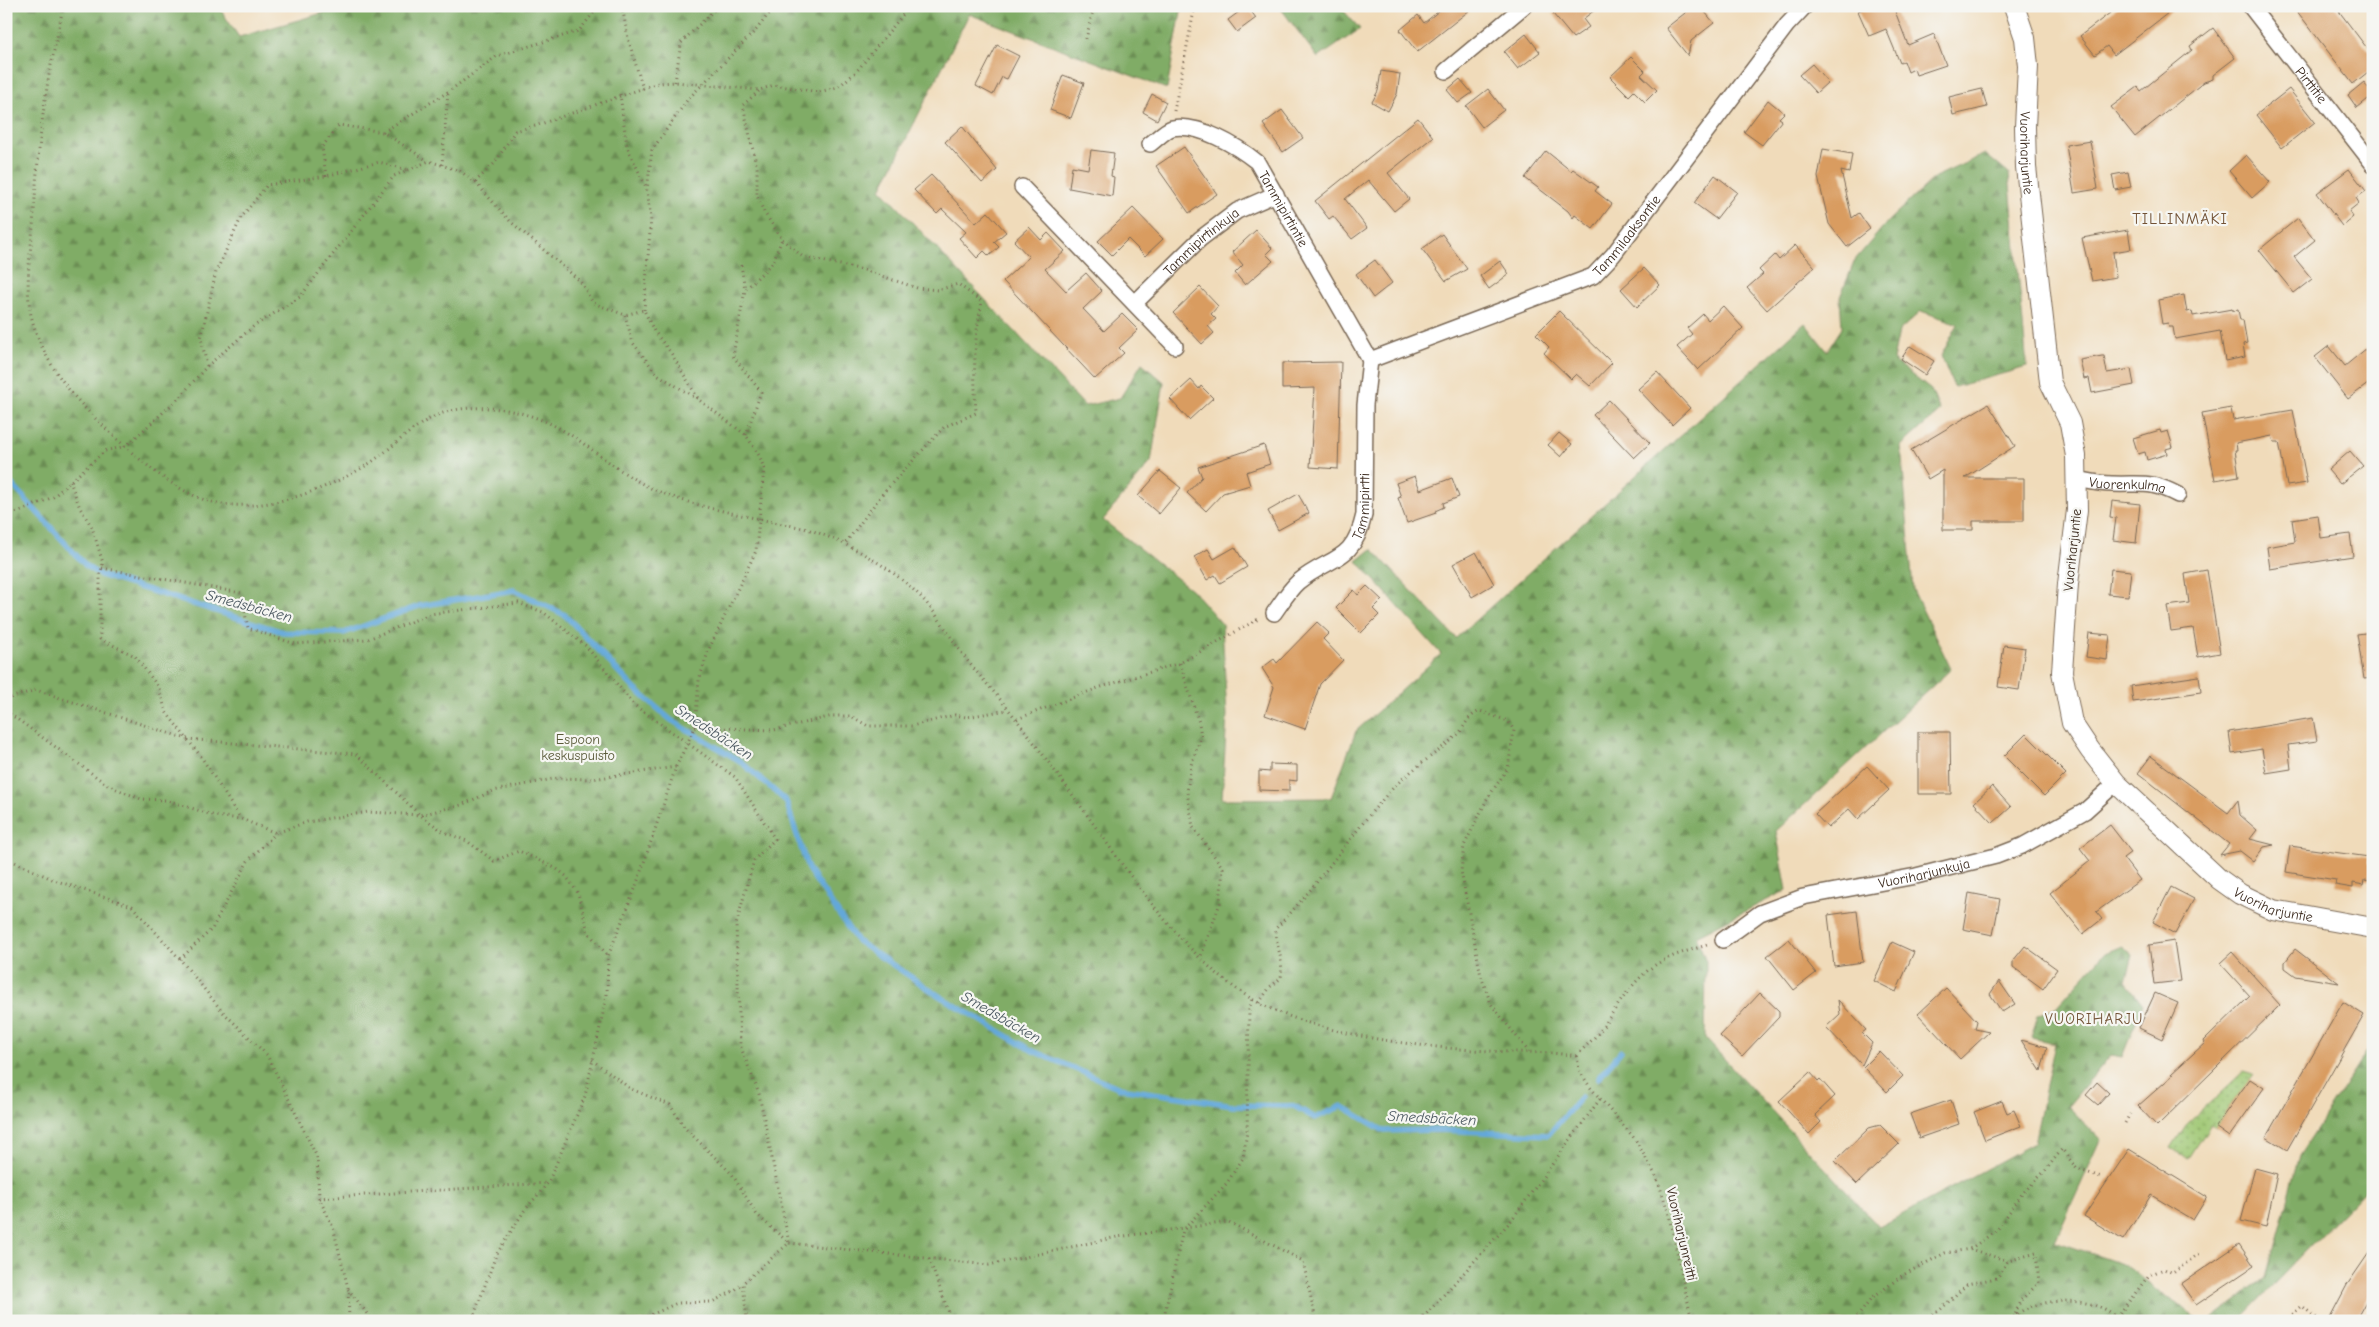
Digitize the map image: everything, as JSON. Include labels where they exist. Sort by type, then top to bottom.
[{"type":"street","points":[[1446,71],[1524,6]]},
{"type":"street","name":"Tammilaaksontie","points":[[1370,360],[1593,276],[1612,255],[1787,25],[1805,6]]},
{"type":"street","name":"Vuoriharjuntie","points":[[2014,6],[2025,38],[2028,66],[2025,127],[2026,167],[2050,382],[2070,423],[2076,456],[2077,510],[2068,584],[2062,679],[2072,723],[2090,750],[2116,782],[2219,879],[2240,894],[2273,910],[2373,928]]},
{"type":"street","name":"Pirttitie","points":[[2250,6],[2373,164]]},
{"type":"street","points":[[1150,144],[1170,128]]},
{"type":"street","name":"Tammipirtintie","points":[[1170,128],[1189,129],[1237,146],[1257,162],[1370,360]]},
{"type":"street","points":[[1022,187],[1136,302],[1175,346]]},
{"type":"street","name":"Tammipirtinkuja","points":[[1136,302],[1200,239],[1237,211],[1276,194]]},
{"type":"street","name":"Tammipirtti","points":[[1274,613],[1298,582],[1341,556],[1354,545],[1361,530],[1364,515],[1365,406],[1370,360]]},
{"type":"street","name":"Vuorenkulma","points":[[2076,479],[2112,484],[2145,482],[2162,487],[2178,495]]},
{"type":"street","name":"Vuoriharjunkuja","points":[[1724,940],[1760,913],[1803,897],[1916,876],[1996,856],[2022,846],[2085,811],[2116,782]]},
{"type":"path","points":[[63,6],[46,88],[37,172],[28,287],[31,314],[39,340],[52,365],[68,389],[93,416],[126,446],[158,472],[192,495],[218,503],[251,505],[282,500],[328,487],[372,461],[416,428],[440,413],[485,407],[543,420],[624,474],[651,489],[680,500],[815,531],[876,560],[922,598],[969,662],[1017,720],[1160,913],[1200,960],[1259,1003],[1277,1012],[1318,1026],[1360,1035],[1448,1048],[1529,1053],[1555,1052],[1577,1056],[1585,1045],[1598,1034],[1631,988],[1650,968],[1676,954],[1724,940]]},
{"type":"path","points":[[383,132],[448,92],[497,56],[579,31],[599,6]]},
{"type":"path","points":[[622,6],[628,38],[644,89]]},
{"type":"path","points":[[675,82],[680,43],[714,10],[714,6]]},
{"type":"path","points":[[699,400],[671,353],[654,331],[644,310],[651,218],[647,190],[652,150],[688,99],[776,6]]},
{"type":"path","points":[[844,545],[883,493],[944,427],[976,414],[974,347],[975,332],[982,302],[958,284],[938,290],[917,288],[864,270],[803,257],[782,239],[764,212],[757,196],[757,168],[743,105],[760,90],[774,85],[819,92],[838,87],[856,72],[910,6]]},
{"type":"path","points":[[1086,39],[1094,6]]},
{"type":"path","points":[[1170,128],[1195,6]]},
{"type":"path","points":[[475,182],[495,163],[515,131],[535,126],[620,94],[644,89],[658,83],[675,82],[760,90]]},
{"type":"path","points":[[442,165],[448,92]]},
{"type":"path","points":[[620,94],[627,147],[647,190]]},
{"type":"path","points":[[326,176],[322,147],[339,125],[383,132],[429,162],[460,170],[475,182],[510,221],[580,281],[593,303],[625,315],[644,310]]},
{"type":"path","points":[[207,366],[201,338],[216,272],[241,218],[267,185],[326,176],[379,162],[408,171]]},
{"type":"path","points":[[6,514],[19,512],[53,497],[105,452],[126,446],[179,398],[207,366],[254,326],[300,298],[394,176],[429,162]]},
{"type":"path","points":[[745,290],[773,262],[782,239]]},
{"type":"path","points":[[741,265],[745,290],[733,356],[761,392],[746,435]]},
{"type":"path","points":[[472,1321],[496,1255],[524,1211],[548,1183],[585,1096],[607,995],[608,956],[634,889],[676,767],[695,727],[699,680],[709,649],[732,605],[756,551],[764,469],[760,457],[746,435],[699,400],[657,374],[633,343],[625,315]]},
{"type":"path","points":[[70,481],[80,508],[92,527],[103,563],[100,575],[100,639],[135,656],[159,688],[166,712],[187,739],[241,819]]},
{"type":"path","points":[[102,568],[240,594],[248,628],[295,644],[368,639],[430,614],[518,603],[543,612],[586,646],[634,705],[735,777],[775,839],[754,860],[736,925],[740,1045],[759,1094],[789,1243]]},
{"type":"path","points":[[1017,720],[1098,688],[1180,663],[1250,622],[1274,613]]},
{"type":"path","points":[[1180,663],[1202,737],[1191,765],[1187,792],[1193,827],[1223,868],[1220,903],[1200,960]]},
{"type":"path","points":[[6,699],[36,690],[187,739],[356,754],[420,815],[444,832],[467,841],[494,861],[519,851],[558,869],[578,892],[588,932],[608,956]]},
{"type":"path","points":[[695,727],[774,730],[833,716],[852,716],[868,726],[912,726],[955,715],[966,717],[1008,710]]},
{"type":"path","points":[[6,711],[109,786],[140,799],[167,800],[215,816],[241,819],[276,833]]},
{"type":"path","points":[[1259,1003],[1270,987],[1281,978],[1283,962],[1276,938],[1276,928],[1293,911],[1316,880],[1394,787],[1457,736],[1470,716],[1480,711],[1508,721],[1514,730],[1508,768],[1487,799],[1464,846],[1461,871],[1481,976],[1491,1004],[1529,1053]]},
{"type":"path","points":[[180,959],[212,929],[248,861],[276,833],[307,822],[368,812],[420,815],[461,806],[493,791],[558,778],[592,780],[676,767]]},
{"type":"path","points":[[6,858],[54,880],[132,906],[180,959],[222,1011],[267,1055],[317,1157],[319,1198],[333,1227],[348,1288],[348,1321]]},
{"type":"path","points":[[1163,1321],[1183,1230],[1227,1182],[1243,1158],[1247,1132],[1249,1010],[1252,999]]},
{"type":"path","name":"Vuoriharjunreitti","points":[[1577,1056],[1579,1070],[1600,1099],[1635,1139],[1657,1178],[1668,1211],[1692,1321]]},
{"type":"path","points":[[592,1060],[631,1089],[670,1105],[685,1128],[732,1174],[757,1215],[789,1243],[989,1265],[1117,1237],[1183,1230],[1229,1222],[1303,1261],[1316,1321]]},
{"type":"path","points":[[1420,1321],[1510,1222],[1600,1099]]},
{"type":"path","points":[[2125,1123],[2130,1114]]},
{"type":"path","points":[[1970,1249],[1997,1230],[2022,1194],[2046,1170],[2062,1149],[2077,1169],[2101,1177]]},
{"type":"path","points":[[319,1198],[548,1183]]},
{"type":"path","points":[[638,1321],[677,1303],[712,1302],[734,1291],[789,1243]]},
{"type":"path","points":[[1854,1321],[1872,1298],[1903,1275],[1944,1253],[1970,1249],[2008,1261],[2036,1253],[2039,1282],[2020,1301],[2011,1321]]},
{"type":"path","points":[[2015,1315],[2043,1303],[2082,1300],[2100,1307],[2118,1319],[2149,1276],[2164,1269],[2172,1272],[2200,1253]]},
{"type":"path","points":[[929,1259],[952,1321]]},
{"type":"path","points":[[1919,1321],[1939,1310],[1967,1284],[1997,1278],[2008,1261]]},
{"type":"path","points":[[743,1283],[747,1321]]},
{"type":"path","points":[[348,1288],[366,1312],[370,1321]]},
{"type":"path","points":[[2285,1321],[2302,1306],[2320,1321]]},
{"type":"green space","name":"Espoon keskuspuisto","points":[[6,6],[218,6],[239,37],[347,6],[1182,6],[1167,89],[969,14],[881,189],[1085,406],[1120,398],[1142,363],[1164,382],[1151,462],[1103,520],[1192,590],[1222,624],[1227,715],[1222,799],[1331,798],[1356,731],[1441,654],[1357,561],[1372,549],[1456,638],[1805,323],[1827,351],[1842,328],[1840,297],[1855,260],[1889,220],[1935,177],[1985,154],[2009,174],[2027,367],[1954,387],[1941,356],[1958,324],[1921,311],[1899,331],[1893,360],[1931,390],[1940,411],[1901,446],[1913,590],[1951,669],[1776,831],[1787,890],[1696,936],[1706,961],[1705,1038],[1879,1227],[2034,1143],[2055,1043],[2031,1038],[2038,1015],[2056,1007],[2105,953],[2122,946],[2133,955],[2126,982],[2143,1004],[2122,1057],[2111,1055],[2068,1106],[2101,1140],[2055,1241],[2125,1265],[2200,1321],[6,1321]]},
{"type":"green space","points":[[1279,6],[1334,6],[1342,9],[1360,29],[1318,58]]},
{"type":"green space","points":[[2373,1042],[2373,1182],[2238,1321],[2209,1321],[2266,1278],[2299,1156]]},
{"type":"green space","points":[[2244,1071],[2254,1074],[2215,1127],[2210,1124],[2188,1158],[2171,1148],[2186,1125]]},
{"type":"building","points":[[1247,6],[1256,18],[1237,32],[1228,20]]},
{"type":"building","points":[[1445,6],[1475,6],[1417,52],[1400,30],[1418,15],[1424,23]]},
{"type":"building","points":[[1563,6],[1600,6],[1583,19],[1589,27],[1573,38],[1553,14]]},
{"type":"building","points":[[1694,6],[1700,6],[1714,23],[1691,41],[1688,56],[1666,28]]},
{"type":"building","points":[[1869,6],[1893,6],[1908,45],[1934,34],[1946,65],[1916,75],[1914,69],[1908,72],[1904,61],[1900,63],[1886,29],[1869,36],[1858,11]]},
{"type":"building","points":[[2119,6],[2177,6],[2114,55],[2107,46],[2095,55],[2080,36]]},
{"type":"building","points":[[2293,6],[2335,6],[2373,56],[2373,68],[2353,84]]},
{"type":"building","points":[[2213,28],[2235,58],[2213,75],[2213,79],[2204,82],[2135,137],[2111,107],[2138,87],[2141,91],[2192,50],[2190,46]]},
{"type":"building","points":[[1526,34],[1540,52],[1518,69],[1504,52]]},
{"type":"building","points":[[997,45],[1019,56],[1007,79],[1002,77],[993,95],[976,86]]},
{"type":"building","points":[[1631,57],[1645,71],[1641,75],[1657,90],[1645,102],[1634,91],[1629,96],[1610,77]]},
{"type":"building","points":[[1812,64],[1828,82],[1816,93],[1799,75]]},
{"type":"building","points":[[1381,71],[1400,74],[1397,94],[1388,111],[1372,102],[1378,91]]},
{"type":"building","points":[[1063,75],[1084,83],[1071,118],[1050,110]]},
{"type":"building","points":[[1460,79],[1472,93],[1458,103],[1447,90]]},
{"type":"building","points":[[2364,82],[2373,95],[2357,108],[2348,95]]},
{"type":"building","points":[[1488,89],[1504,110],[1482,127],[1466,106]]},
{"type":"building","points":[[1982,89],[1987,107],[1953,115],[1949,97]]},
{"type":"building","points":[[2289,89],[2315,122],[2282,148],[2256,115]]},
{"type":"building","points":[[1152,94],[1166,102],[1157,120],[1143,112]]},
{"type":"building","points":[[1768,100],[1784,113],[1779,118],[1782,120],[1762,145],[1744,132]]},
{"type":"building","points":[[1282,110],[1303,138],[1283,152],[1263,124]]},
{"type":"building","points":[[1418,118],[1433,137],[1388,173],[1409,199],[1394,211],[1368,180],[1345,199],[1367,228],[1352,239],[1333,216],[1329,219],[1315,201]]},
{"type":"building","points":[[962,126],[997,170],[982,183],[945,142]]},
{"type":"building","points":[[2090,141],[2098,189],[2074,193],[2066,145]]},
{"type":"building","points":[[1184,147],[1217,194],[1189,213],[1156,166]]},
{"type":"building","points":[[1823,149],[1852,154],[1849,173],[1841,171],[1852,218],[1859,213],[1870,229],[1847,247],[1829,224],[1818,177]]},
{"type":"building","points":[[1091,150],[1114,153],[1111,176],[1114,177],[1112,196],[1069,188],[1072,166],[1088,169]]},
{"type":"building","points":[[1546,151],[1571,171],[1573,169],[1598,187],[1595,191],[1612,204],[1593,229],[1575,215],[1573,218],[1568,211],[1525,178]]},
{"type":"building","points":[[2246,155],[2270,182],[2252,198],[2229,171]]},
{"type":"building","points":[[2349,169],[2366,191],[2356,198],[2359,203],[2349,211],[2353,217],[2342,226],[2317,193]]},
{"type":"building","points":[[2128,172],[2131,187],[2115,190],[2112,175]]},
{"type":"building","points":[[931,175],[976,223],[988,212],[1006,232],[994,242],[999,247],[989,256],[984,251],[977,258],[959,238],[966,232],[942,209],[937,214],[914,190]]},
{"type":"building","points":[[1715,175],[1737,192],[1716,219],[1694,203]]},
{"type":"building","points":[[1133,208],[1163,239],[1145,256],[1128,239],[1112,255],[1098,241]]},
{"type":"building","points":[[2298,218],[2315,240],[2294,257],[2312,279],[2294,293],[2259,250]]},
{"type":"building","points":[[1029,227],[1041,240],[1048,233],[1065,251],[1045,269],[1066,291],[1086,273],[1102,291],[1083,309],[1104,331],[1122,314],[1138,330],[1119,348],[1124,353],[1095,379],[1003,281],[1029,257],[1014,241]]},
{"type":"building","points":[[1256,230],[1272,248],[1266,254],[1273,261],[1245,285],[1235,273],[1243,265],[1232,252]]},
{"type":"building","points":[[2128,230],[2131,249],[2113,252],[2116,277],[2092,281],[2082,238]]},
{"type":"building","points":[[1442,234],[1467,269],[1446,281],[1422,249]]},
{"type":"building","points":[[1795,245],[1815,267],[1767,310],[1747,288],[1763,274],[1759,270],[1775,255],[1779,260]]},
{"type":"building","points":[[1375,260],[1392,283],[1373,298],[1356,274]]},
{"type":"building","points":[[1500,261],[1509,274],[1489,289],[1480,276]]},
{"type":"building","points":[[1644,268],[1660,285],[1637,307],[1621,289]]},
{"type":"building","points":[[1200,287],[1218,306],[1211,314],[1216,319],[1208,326],[1214,333],[1202,344],[1173,313]]},
{"type":"building","points":[[2184,295],[2187,312],[2192,311],[2193,316],[2232,309],[2232,311],[2238,310],[2240,320],[2243,320],[2247,343],[2243,344],[2245,357],[2225,361],[2220,331],[2175,339],[2173,327],[2169,327],[2168,323],[2162,324],[2158,300]]},
{"type":"building","points":[[1723,306],[1743,328],[1698,370],[1677,347],[1692,334],[1687,328],[1703,314],[1708,320]]},
{"type":"building","points":[[1559,311],[1612,363],[1590,386],[1576,374],[1571,379],[1544,353],[1549,347],[1536,334]]},
{"type":"building","points":[[2373,343],[2373,380],[2348,399],[2315,357],[2329,346],[2345,366]]},
{"type":"building","points":[[1910,346],[1934,361],[1925,375],[1901,359]]},
{"type":"building","points":[[2104,356],[2107,373],[2131,369],[2134,385],[2092,393],[2089,378],[2084,379],[2080,360]]},
{"type":"building","points":[[1341,362],[1338,469],[1310,467],[1315,388],[1282,389],[1282,363]]},
{"type":"building","points":[[1657,372],[1690,408],[1672,425],[1638,389]]},
{"type":"building","points":[[1191,380],[1199,389],[1201,386],[1213,398],[1189,420],[1170,399]]},
{"type":"building","points":[[1609,400],[1650,443],[1634,458],[1593,415]]},
{"type":"building","points":[[1988,404],[2015,446],[1965,478],[2024,478],[2024,521],[1973,521],[1973,530],[1943,530],[1943,470],[1928,479],[1911,450]]},
{"type":"building","points":[[2231,408],[2233,420],[2293,410],[2307,483],[2287,486],[2279,442],[2274,442],[2272,436],[2236,443],[2237,450],[2235,450],[2239,476],[2215,480],[2202,413]]},
{"type":"building","points":[[2160,430],[2161,433],[2168,431],[2173,447],[2166,449],[2167,454],[2147,460],[2145,452],[2138,454],[2133,438]]},
{"type":"building","points":[[1559,433],[1572,444],[1561,457],[1548,445]]},
{"type":"building","points":[[1264,445],[1270,464],[1246,472],[1250,485],[1223,493],[1206,511],[1187,493],[1202,477],[1198,467]]},
{"type":"building","points":[[2350,451],[2363,466],[2340,484],[2328,470]]},
{"type":"building","points":[[1160,471],[1181,488],[1159,514],[1138,496]]},
{"type":"building","points":[[1415,476],[1420,490],[1452,478],[1459,497],[1443,503],[1444,507],[1435,511],[1436,513],[1407,523],[1398,498],[1401,497],[1396,483]]},
{"type":"building","points":[[1298,494],[1309,513],[1278,530],[1268,511]]},
{"type":"building","points":[[2112,501],[2140,504],[2136,543],[2113,540],[2116,518],[2110,517]]},
{"type":"building","points":[[2318,515],[2321,538],[2350,534],[2353,556],[2270,569],[2267,547],[2295,542],[2292,519]]},
{"type":"building","points":[[1235,547],[1247,567],[1220,583],[1215,575],[1207,580],[1194,557],[1208,549],[1214,559]]},
{"type":"building","points":[[1476,552],[1494,584],[1472,597],[1453,564]]},
{"type":"building","points":[[2111,569],[2131,571],[2128,596],[2108,594]]},
{"type":"building","points":[[2207,570],[2220,653],[2198,657],[2193,628],[2171,631],[2167,606],[2189,603],[2185,574]]},
{"type":"building","points":[[1367,586],[1382,600],[1373,609],[1379,615],[1361,633],[1336,608],[1354,590],[1358,595]]},
{"type":"building","points":[[1317,622],[1329,633],[1323,639],[1343,660],[1320,684],[1305,729],[1265,715],[1274,687],[1262,668],[1274,659],[1277,663]]},
{"type":"building","points":[[2373,632],[2373,678],[2364,679],[2357,634]]},
{"type":"building","points":[[2089,633],[2110,635],[2107,660],[2086,657]]},
{"type":"building","points":[[2004,645],[2025,648],[2019,690],[1998,687]]},
{"type":"building","points":[[2199,676],[2201,692],[2133,702],[2131,686]]},
{"type":"building","points":[[2313,718],[2317,741],[2288,745],[2291,769],[2266,773],[2262,749],[2232,754],[2229,732]]},
{"type":"building","points":[[1918,732],[1950,732],[1951,794],[1918,794]]},
{"type":"building","points":[[2026,734],[2066,774],[2044,796],[2004,756]]},
{"type":"building","points":[[2151,756],[2228,813],[2238,800],[2240,815],[2257,830],[2250,839],[2274,845],[2264,847],[2253,861],[2240,851],[2220,855],[2229,844],[2138,773]]},
{"type":"building","points":[[1270,764],[1297,765],[1297,781],[1289,780],[1289,791],[1259,790],[1259,771],[1270,772]]},
{"type":"building","points":[[1867,766],[1889,790],[1858,819],[1849,809],[1828,828],[1815,814]]},
{"type":"building","points":[[1992,786],[2011,807],[1993,823],[1974,803]]},
{"type":"building","points":[[2110,825],[2131,852],[2123,858],[2140,880],[2096,912],[2102,919],[2083,934],[2050,893],[2090,861],[2080,848]]},
{"type":"building","points":[[2290,846],[2369,857],[2368,862],[2373,863],[2371,881],[2365,880],[2364,885],[2353,883],[2353,888],[2335,885],[2336,880],[2286,872]]},
{"type":"building","points":[[2171,887],[2194,899],[2175,934],[2153,922]]},
{"type":"building","points":[[1969,893],[2000,899],[1993,935],[1963,929]]},
{"type":"building","points":[[1857,911],[1863,962],[1834,966],[1828,915]]},
{"type":"building","points":[[1789,939],[1816,973],[1794,990],[1767,956]]},
{"type":"building","points":[[2174,941],[2180,981],[2154,984],[2149,945]]},
{"type":"building","points":[[1892,942],[1914,952],[1896,992],[1874,981]]},
{"type":"building","points":[[2025,946],[2057,969],[2043,989],[2013,967],[2013,961]]},
{"type":"building","points":[[2295,949],[2339,983],[2296,976],[2285,968],[2285,962]]},
{"type":"building","points":[[2232,952],[2280,1005],[2157,1126],[2138,1106],[2173,1075],[2171,1074],[2205,1043],[2204,1041],[2250,996],[2220,963]]},
{"type":"building","points":[[1999,981],[2015,1004],[2002,1012],[1990,994]]},
{"type":"building","points":[[1946,988],[1977,1021],[1975,1029],[1989,1032],[1960,1059],[1918,1014]]},
{"type":"building","points":[[1760,993],[1779,1011],[1779,1017],[1742,1056],[1720,1036]]},
{"type":"building","points":[[2155,993],[2178,1003],[2162,1039],[2139,1028]]},
{"type":"building","points":[[1838,1000],[1866,1030],[1862,1033],[1872,1043],[1862,1065],[1826,1027],[1840,1014]]},
{"type":"building","points":[[2343,1002],[2364,1015],[2287,1150],[2266,1137]]},
{"type":"building","points":[[2021,1040],[2047,1047],[2041,1071]]},
{"type":"building","points":[[1879,1051],[1903,1076],[1887,1092],[1863,1067]]},
{"type":"building","points":[[1810,1072],[1818,1081],[1820,1079],[1835,1096],[1815,1115],[1821,1122],[1809,1134],[1779,1101]]},
{"type":"building","points":[[2250,1079],[2264,1088],[2229,1137],[2215,1127]]},
{"type":"building","points":[[2097,1082],[2109,1093],[2098,1105],[2086,1095]]},
{"type":"building","points":[[1951,1100],[1959,1124],[1919,1138],[1910,1114]]},
{"type":"building","points":[[2002,1101],[2007,1113],[2014,1110],[2021,1126],[1985,1140],[1974,1112]]},
{"type":"building","points":[[1880,1125],[1899,1144],[1857,1184],[1835,1161],[1869,1128]]},
{"type":"building","points":[[2129,1149],[2207,1197],[2193,1220],[2151,1195],[2123,1240],[2084,1216]]},
{"type":"building","points":[[2255,1168],[2277,1174],[2266,1227],[2241,1221]]},
{"type":"building","points":[[2239,1244],[2254,1266],[2196,1305],[2181,1284]]},
{"type":"building","points":[[2373,1247],[2373,1289],[2355,1321],[2328,1321],[2347,1285]]},
{"type":"waterway","name":"Smedsbäcken","points":[[6,478],[87,567],[100,575],[283,632],[344,633],[419,606],[514,590],[565,615],[634,688],[671,720],[740,761],[786,801],[808,869],[857,941],[941,997],[1033,1051],[1120,1088],[1233,1105],[1294,1106],[1315,1118],[1342,1106],[1384,1131],[1439,1130],[1548,1135],[1581,1097]]},
{"type":"waterway","name":"Smedsbäcken","points":[[1598,1078],[1621,1051]]},
{"type":"district","name":"TILLINMÄKI","points":[[2180,218]]},
{"type":"district","name":"VUORIHARJU","points":[[2094,1019]]}]
